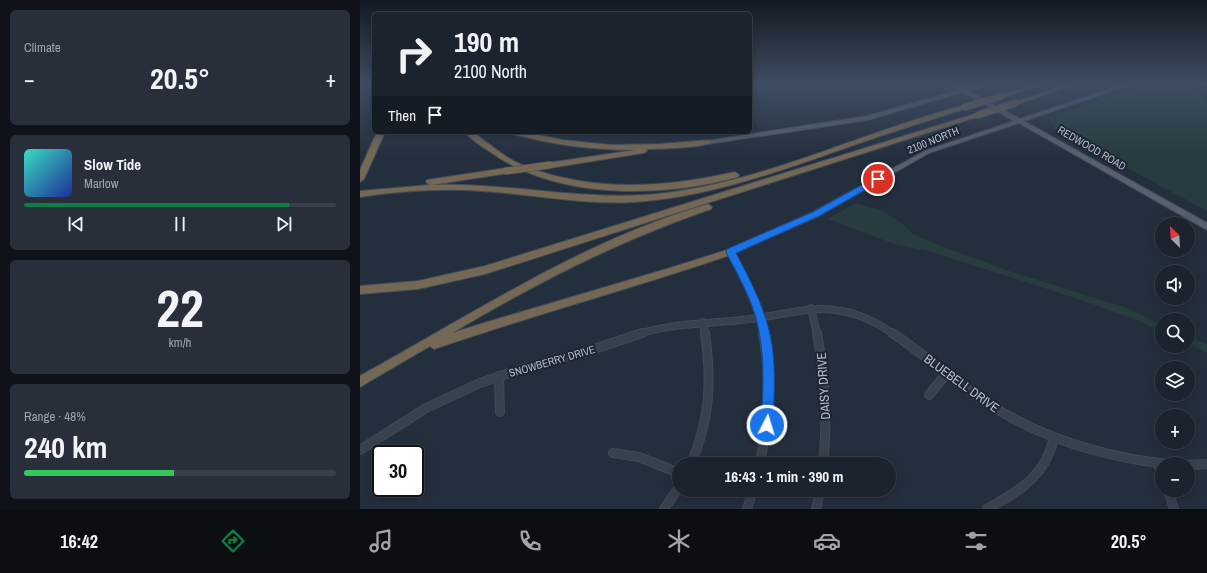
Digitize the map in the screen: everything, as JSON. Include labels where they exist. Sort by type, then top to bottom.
[{"type":"highway","points":[[472,134],[504,158],[537,173],[581,183],[636,187],[682,185],[726,177],[962,109]]},
{"type":"highway","points":[[360,290],[418,285],[485,270],[998,109]]},
{"type":"highway","points":[[374,192],[456,187],[588,199],[620,200],[659,197],[726,184],[887,131]]},
{"type":"highway","points":[[360,179],[380,134]]},
{"type":"highway","points":[[524,134],[553,141],[608,146],[658,146],[708,142]]},
{"type":"highway","points":[[363,194],[506,171],[708,142]]},
{"type":"highway","points":[[360,382],[530,284],[608,245],[698,210],[882,146]]},
{"type":"highway","points":[[380,370],[426,348],[465,333],[670,272],[730,252]]},
{"type":"main road","points":[[708,142],[855,120],[902,109]]},
{"type":"main road","name":"REDWOOD ROAD","points":[[998,109],[1207,226]]},
{"type":"main road","name":"2100 NORTH","points":[[730,252],[816,214],[927,152],[1057,109]]},
{"type":"street","points":[[730,252],[749,286],[761,318],[767,346],[770,380],[768,416],[761,457]]},
{"type":"street","name":"BLUEBELL DRIVE","points":[[761,318],[811,308],[839,310],[864,318],[899,337],[968,390],[1001,411],[1054,438],[1108,455],[1155,463]]},
{"type":"street","name":"DAISY DRIVE","points":[[811,308],[820,345],[825,380],[826,418],[823,457]]},
{"type":"street","name":"SNOWBERRY DRIVE","points":[[360,450],[433,404],[468,387],[499,376],[676,325],[761,318]]},
{"type":"street","points":[[694,457],[703,434],[710,393],[710,364],[703,322]]},
{"type":"street","points":[[929,395],[947,373]]},
{"type":"street","points":[[499,376],[500,412]]},
{"type":"street","points":[[987,509],[1026,486],[1040,473],[1050,457],[1054,438]]},
{"type":"street","points":[[613,453],[642,457],[672,470]]},
{"type":"street","points":[[1195,465],[1207,464]]},
{"type":"street","points":[[664,509],[672,497]]},
{"type":"street","points":[[747,509],[751,497]]},
{"type":"street","points":[[816,509],[819,497]]},
{"type":"street","points":[[1170,497],[1174,509]]},
{"type":"green space","points":[[1074,109],[1207,109],[1207,211],[1054,128],[1048,117]]},
{"type":"green space","points":[[855,203],[880,210],[900,222],[913,234],[931,242],[1006,270],[1127,308],[1155,322],[1155,329],[1137,320],[1075,298],[929,251],[897,245],[828,219]]},
{"type":"green space","points":[[1195,339],[1207,344],[1207,353],[1195,347]]},
{"type":"waterway","points":[[752,125],[756,128]]},
{"type":"route","points":[[767,425],[770,380],[764,330],[757,305],[744,276],[730,252],[774,234],[816,214],[878,179]]}]
